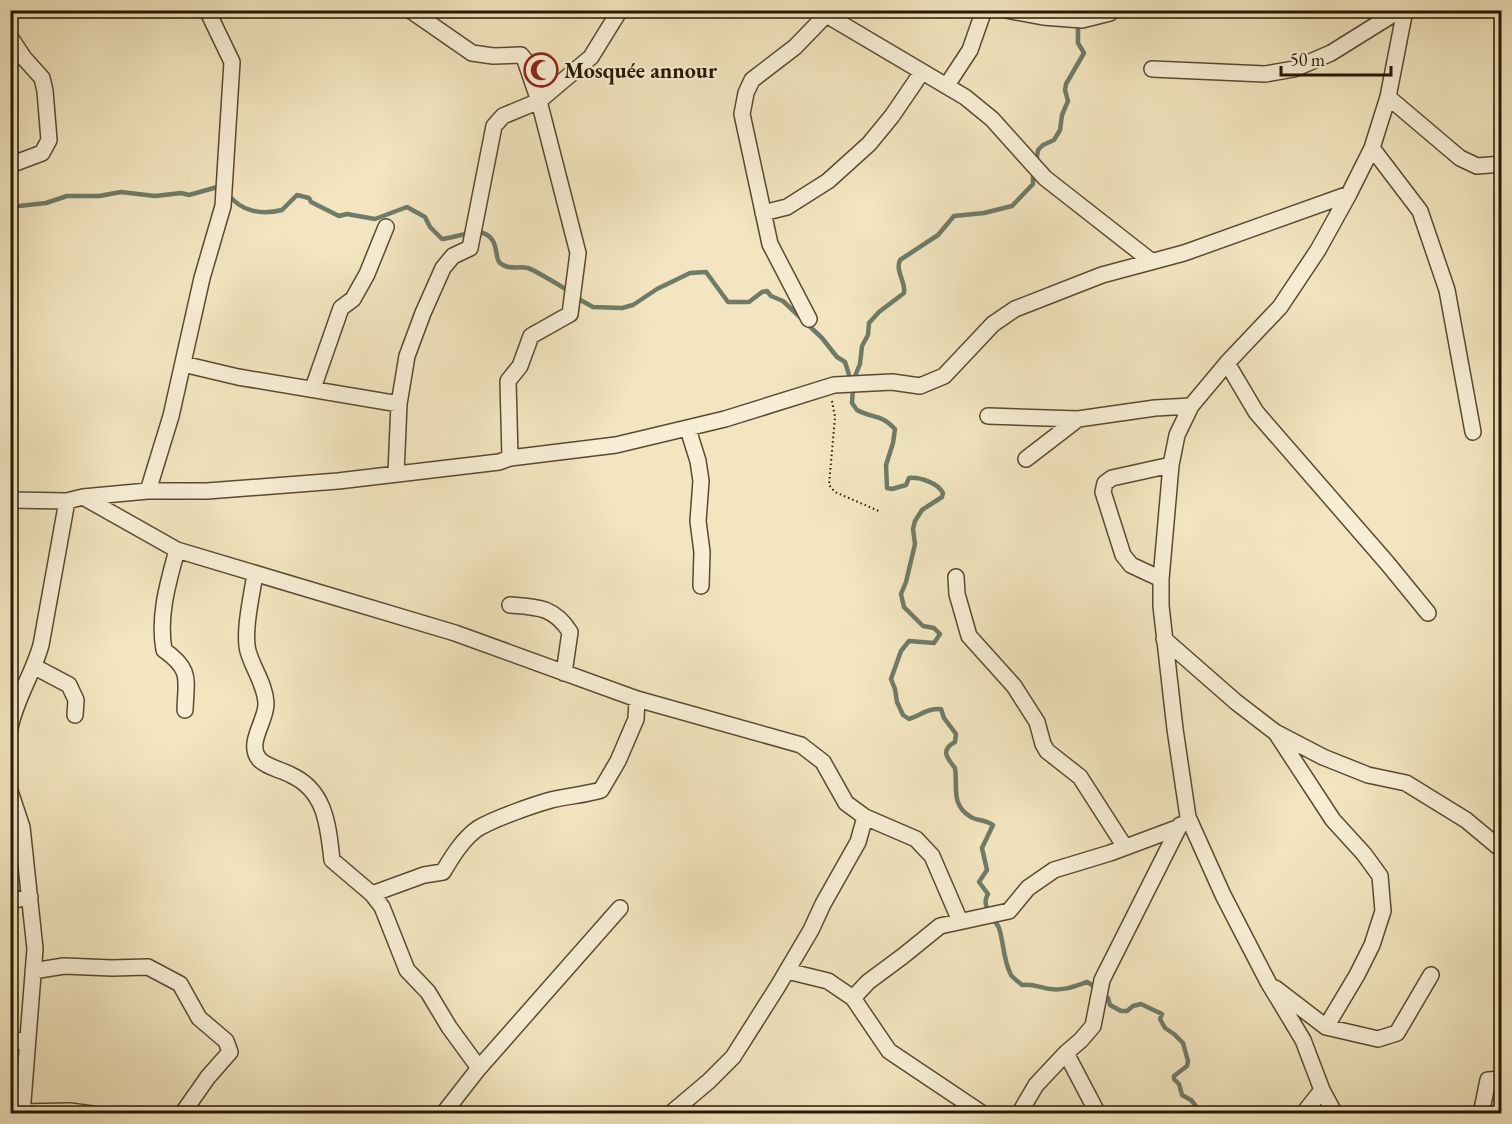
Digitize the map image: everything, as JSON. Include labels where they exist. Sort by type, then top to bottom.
[{"type":"street","points":[[148,491],[171,416],[202,278],[223,206],[232,63],[207,10]]},
{"type":"street","points":[[410,10],[472,53],[493,56],[521,55],[525,60],[578,253],[570,315],[531,336],[520,366],[508,381],[510,458]]},
{"type":"street","points":[[396,473],[399,404],[407,356],[443,268],[453,256],[470,248],[494,126],[503,116],[538,101],[591,57],[620,10]]},
{"type":"street","points":[[947,85],[970,50],[984,10]]},
{"type":"street","points":[[1006,10],[1076,20],[1110,13],[1113,10]]},
{"type":"street","points":[[1152,69],[1265,74],[1294,69],[1331,53],[1402,10]]},
{"type":"street","points":[[1335,1113],[1322,1089],[1304,1040],[1268,982],[1223,895],[1188,817],[1174,729],[1161,606],[1161,579],[1171,465],[1178,435],[1191,406],[1227,363],[1281,307],[1318,250],[1349,194],[1372,148],[1388,97],[1402,10]]},
{"type":"street","points":[[809,320],[770,244],[742,114],[746,93],[752,80],[795,47],[822,13],[965,97],[992,119],[1045,178],[1151,261]]},
{"type":"street","points":[[10,37],[24,58],[42,78],[49,140],[42,153],[10,165]]},
{"type":"street","points":[[763,213],[787,207],[828,182],[869,144],[892,116],[922,72]]},
{"type":"street","points":[[1388,97],[1460,158],[1477,166],[1502,164]]},
{"type":"street","points":[[1372,148],[1420,211],[1447,290],[1473,432]]},
{"type":"street","points":[[10,500],[67,501],[83,497],[148,491],[207,491],[338,481],[499,462],[510,458],[616,445],[688,429],[831,386],[892,382],[920,386],[944,376],[993,324],[1015,309],[1102,275],[1184,253],[1349,194]]},
{"type":"street","points":[[313,388],[341,308],[352,298],[367,274],[386,227]]},
{"type":"street","points":[[1227,363],[1256,412],[1428,613]]},
{"type":"street","points":[[183,364],[238,377],[399,404]]},
{"type":"street","points":[[988,416],[1078,419],[1155,408],[1191,406]]},
{"type":"street","points":[[1026,459],[1078,419]]},
{"type":"street","points":[[688,429],[698,461],[701,481],[698,521],[702,552],[701,586]]},
{"type":"street","points":[[1161,579],[1131,565],[1123,555],[1103,492],[1105,483],[1112,478],[1171,465]]},
{"type":"street","points":[[83,497],[177,550],[455,633],[637,699],[801,745],[823,762],[846,803],[865,817],[916,839],[932,856],[960,921]]},
{"type":"street","points":[[10,728],[18,699],[35,667],[41,645],[55,579],[67,501]]},
{"type":"street","points":[[177,550],[164,598],[161,632],[164,650],[179,661],[186,672],[184,710]]},
{"type":"street","points":[[255,574],[248,622],[248,650],[264,690],[266,705],[254,748],[258,758],[264,764],[295,777],[316,792],[327,825],[332,860],[372,894],[382,907],[407,970],[428,992],[449,1027],[479,1068]]},
{"type":"street","points":[[956,577],[957,594],[969,636],[1014,686],[1037,722],[1047,751],[1080,777],[1125,847]]},
{"type":"street","points":[[510,605],[537,607],[561,618],[570,632],[564,673]]},
{"type":"street","points":[[1164,639],[1236,702],[1275,732],[1323,757],[1359,771],[1406,783],[1466,820],[1502,850]]},
{"type":"street","points":[[35,667],[69,685],[76,700],[75,715]]},
{"type":"street","points":[[372,894],[424,875],[442,872],[456,851],[477,830],[520,810],[552,800],[601,790],[618,761],[636,719],[637,699]]},
{"type":"street","points":[[1275,732],[1333,820],[1364,854],[1380,876],[1383,911],[1372,945],[1326,1027]]},
{"type":"street","points":[[10,792],[22,827],[35,949],[22,1113],[70,1111],[92,1113]]},
{"type":"street","points":[[670,1113],[710,1081],[733,1058],[787,971],[858,842],[865,817]]},
{"type":"street","points":[[1019,1113],[1036,1085],[1093,1026],[1100,986],[1177,828],[1188,817]]},
{"type":"street","points":[[853,998],[868,982],[940,926],[1009,911],[1028,888],[1054,870],[1177,828]]},
{"type":"street","points":[[10,901],[30,897]]},
{"type":"street","points":[[443,1113],[479,1068],[620,908]]},
{"type":"street","points":[[33,971],[64,966],[148,967],[180,984],[200,1018],[226,1041],[230,1052],[208,1077],[182,1113]]},
{"type":"street","points":[[787,971],[828,981],[853,998],[889,1051],[983,1113]]},
{"type":"street","points":[[1268,982],[1326,1027],[1377,1039],[1397,1033],[1431,975]]},
{"type":"street","points":[[10,1044],[27,1038]]},
{"type":"street","points":[[1066,1053],[1098,1113]]},
{"type":"street","points":[[1481,1113],[1488,1080],[1502,1079]]},
{"type":"street","points":[[1303,1113],[1322,1089]]},
{"type":"path","points":[[831,386],[835,417],[829,485],[835,492],[881,512]]},
{"type":"waterway","points":[[1036,163],[1038,150],[1054,140],[1060,130],[1062,115],[1068,101],[1066,84],[1084,53],[1078,43],[1078,23]]},
{"type":"waterway","points":[[853,381],[860,364],[862,346],[868,335],[869,323],[879,312],[904,293],[904,284],[899,269],[900,260],[938,235],[954,216],[984,213],[1012,206],[1033,184],[1033,171]]},
{"type":"waterway","points":[[10,207],[46,203],[67,196],[99,196],[121,192],[155,196],[181,193],[189,195],[221,186]]},
{"type":"waterway","points":[[228,194],[239,205],[260,212],[282,210],[297,195],[309,198],[311,202],[339,216],[347,214],[375,219],[407,207],[425,217],[430,227],[442,239],[469,233],[483,233],[492,240],[500,263],[510,267],[528,268],[568,291]]},
{"type":"waterway","points":[[575,297],[593,307],[622,308],[633,305],[657,289],[690,273],[706,272],[728,302],[749,302],[767,291],[771,296],[783,301],[822,338],[837,357],[845,362],[851,381]]},
{"type":"waterway","points":[[853,388],[852,403],[857,410],[881,418],[895,429],[886,465],[887,488],[906,485],[909,478],[913,478],[933,484],[943,493],[942,497],[922,510],[915,521],[913,529],[915,544],[901,594],[904,607],[923,626],[934,628],[940,634],[934,643],[909,641],[901,651],[891,679],[897,702],[903,715],[909,719],[928,711],[941,709],[944,718],[956,734],[955,742],[950,745],[946,754],[955,768],[956,795],[960,807],[971,817],[993,825],[982,848],[987,870],[979,882],[988,894],[987,907],[999,928],[1006,963],[1011,975],[1022,985],[1060,989],[1087,982],[1097,988]]},
{"type":"waterway","points":[[1103,994],[1108,998],[1110,1005],[1121,1011],[1127,1011],[1141,1004],[1162,1014],[1160,1019],[1165,1028],[1183,1043],[1188,1061],[1187,1066],[1174,1076],[1174,1079],[1179,1084],[1182,1095],[1191,1100],[1202,1114]]},
{"type":"place","name":"Mosquée annour","points":[[541,70]]}]
